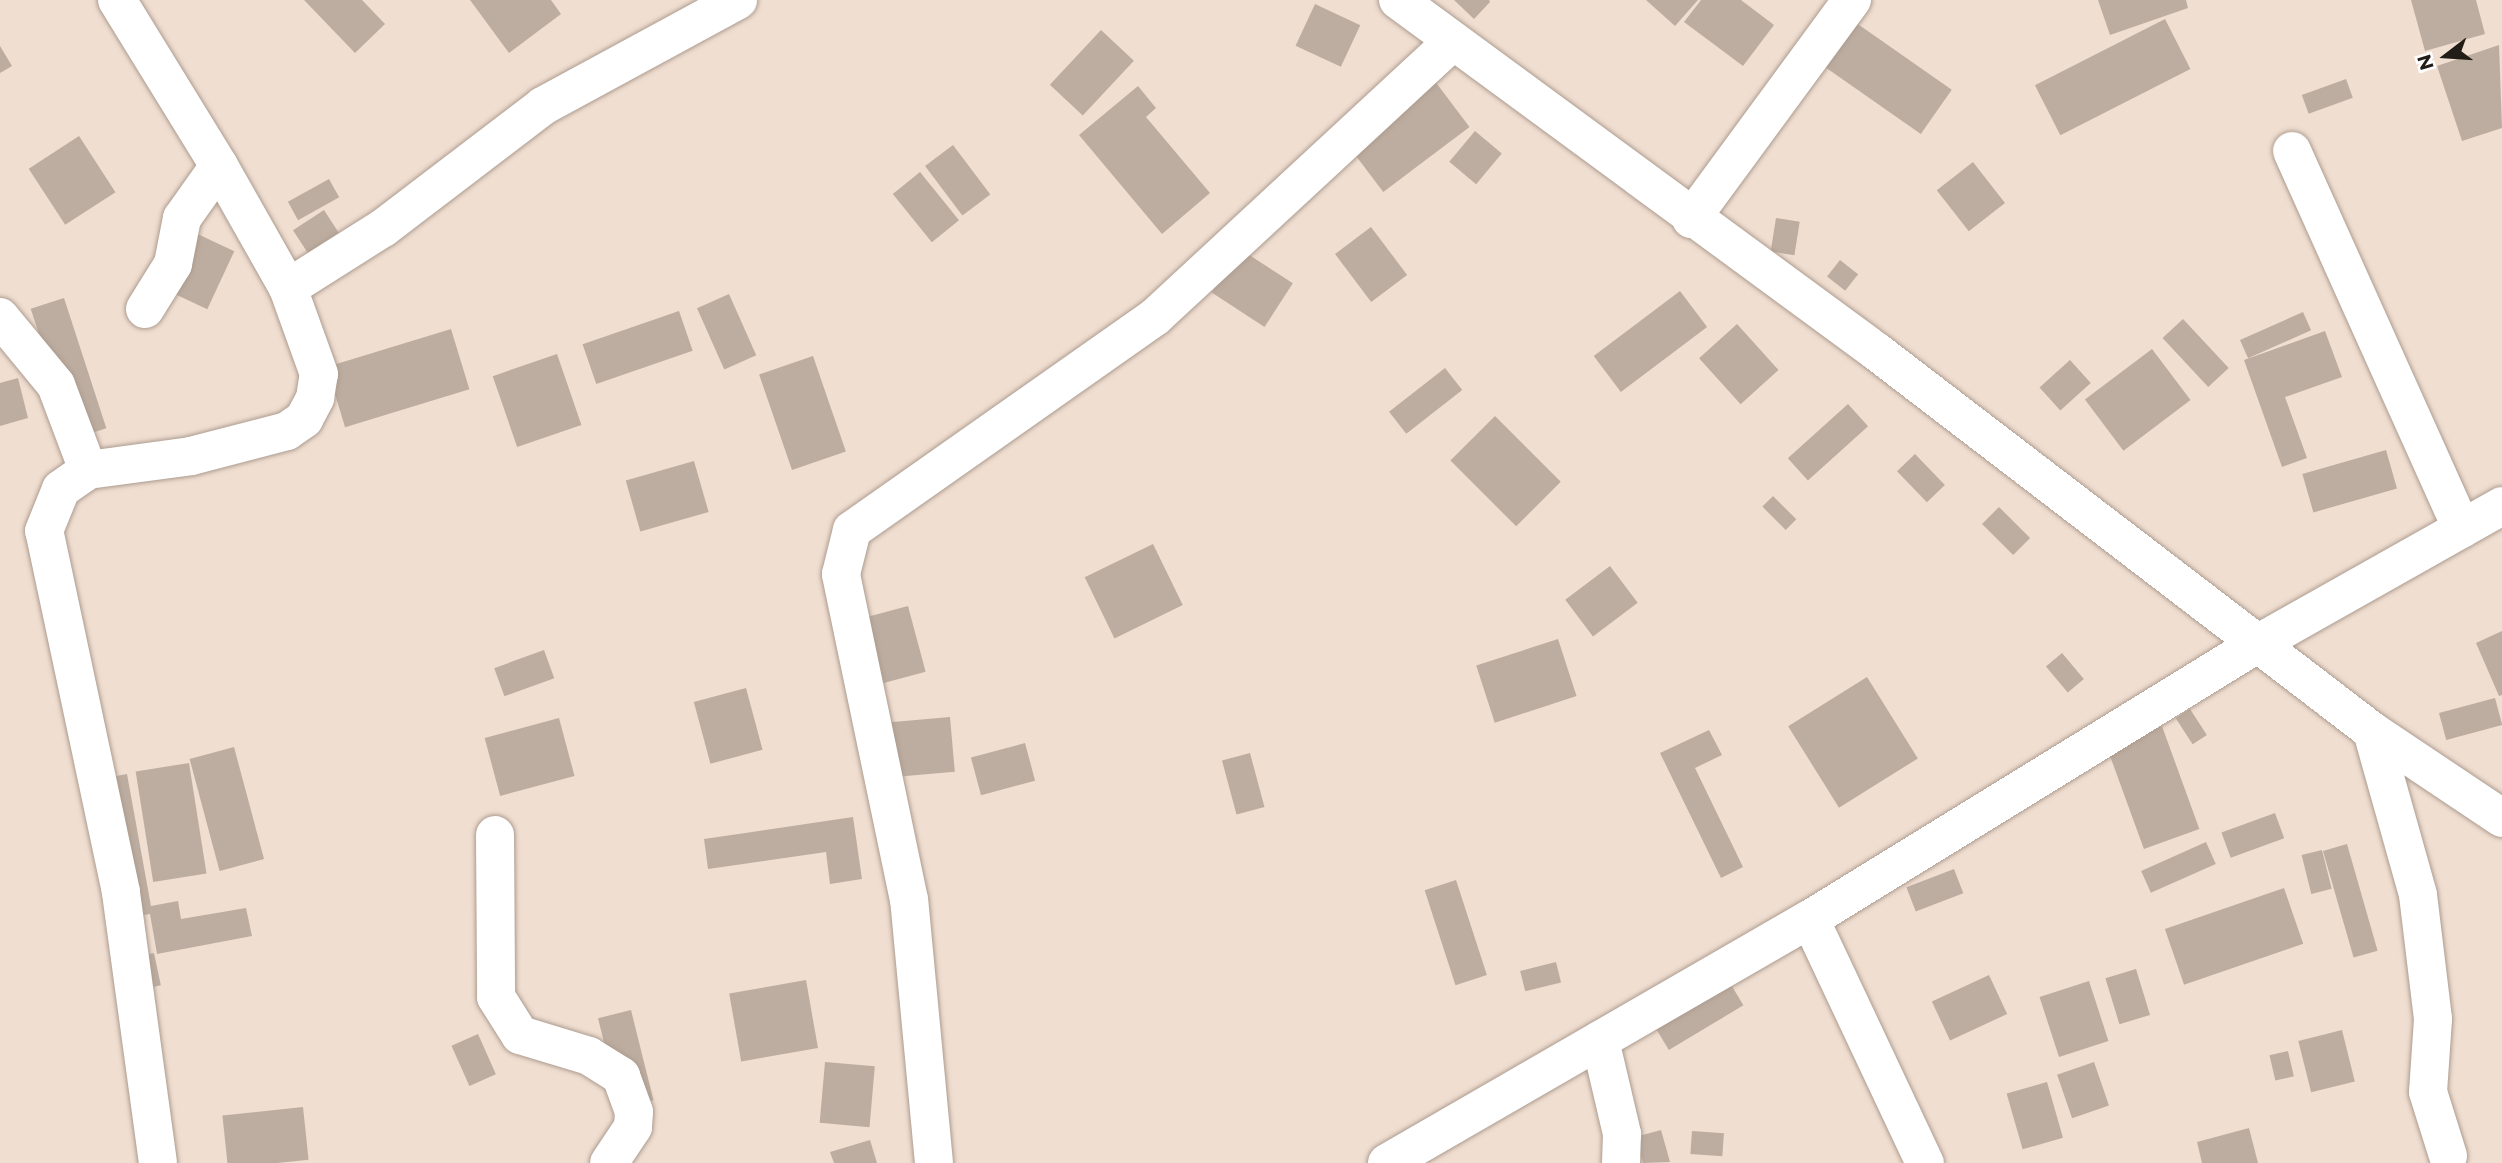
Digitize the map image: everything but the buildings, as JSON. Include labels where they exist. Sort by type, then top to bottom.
[{"type":"street","points":[[117,0],[219,166],[288,288],[318,374],[304,419],[287,432],[191,456],[88,470],[61,489],[50,507],[44,552],[121,892],[158,1163]]},
{"type":"street","points":[[288,288],[383,228],[543,106],[738,0]]},
{"type":"street","points":[[1398,0],[1691,219],[1877,352],[2372,731],[2502,818]]},
{"type":"street","points":[[1691,219],[1852,0]]},
{"type":"street","points":[[934,1163],[909,900],[841,574],[852,530],[1155,317],[1453,41]]},
{"type":"street","points":[[2291,151],[2462,529]]},
{"type":"street","points":[[145,309],[173,264],[182,218],[219,166]]},
{"type":"street","points":[[0,317],[56,385],[88,470]]},
{"type":"street","points":[[1387,1163],[1810,919],[2257,644],[2502,506]]},
{"type":"street","points":[[2372,731],[2418,895],[2433,1019],[2428,1092],[2448,1156]]},
{"type":"street","points":[[495,835],[496,997],[520,1035],[589,1056],[621,1076],[634,1112],[633,1128],[609,1163]]},
{"type":"street","points":[[1810,919],[1925,1163]]},
{"type":"street","points":[[1600,1040],[1622,1134],[1621,1163]]}]
